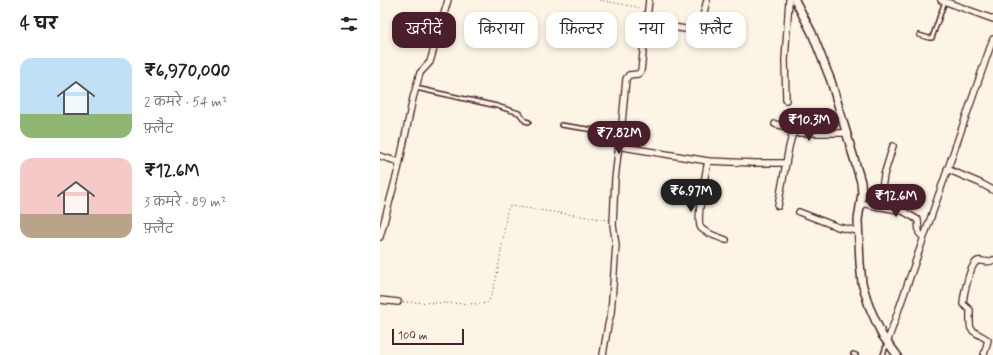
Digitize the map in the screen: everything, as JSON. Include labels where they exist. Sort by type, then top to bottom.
[{"type":"street","points":[[380,237],[420,73],[430,62],[448,0]]},
{"type":"street","points":[[648,12],[649,0]]},
{"type":"street","points":[[678,27],[698,31],[707,0]]},
{"type":"street","points":[[786,100],[785,60],[789,0]]},
{"type":"street","points":[[795,0],[812,33],[831,81],[861,182],[862,193],[858,231],[863,289],[882,335],[897,355]]},
{"type":"street","points":[[943,1],[993,19]]},
{"type":"street","points":[[887,343],[993,38]]},
{"type":"street","points":[[603,355],[611,313],[616,245],[613,230],[615,179],[626,79],[629,75],[638,74],[641,72],[644,48]]},
{"type":"street","points":[[775,124],[788,127],[793,132],[847,133]]},
{"type":"street","points":[[778,206],[793,132]]},
{"type":"street","points":[[619,144],[623,147],[708,161],[786,163]]},
{"type":"street","points":[[879,207],[884,174],[893,146]]},
{"type":"street","points":[[380,156],[399,162]]},
{"type":"street","points":[[708,161],[699,209],[700,224],[701,228],[726,240]]},
{"type":"street","points":[[947,169],[993,190]]},
{"type":"street","points":[[860,203],[902,211],[916,217],[919,233],[923,237]]},
{"type":"street","points":[[799,212],[838,227],[858,231]]},
{"type":"street","points":[[984,355],[988,340],[973,332],[970,328],[970,310],[963,304],[963,302],[969,276],[974,263],[979,261],[990,262],[993,260]]},
{"type":"street","points":[[380,300],[398,302]]},
{"type":"lane","points":[[918,35],[932,38],[943,1]]},
{"type":"lane","points":[[416,88],[510,110],[519,113],[523,119],[529,122]]},
{"type":"lane","points":[[561,125],[620,134]]},
{"type":"lane","points":[[883,355],[887,343]]},
{"type":"path","points":[[599,0],[648,9]]},
{"type":"path","points":[[398,302],[487,303],[492,296],[507,211],[511,206],[613,221]]}]
